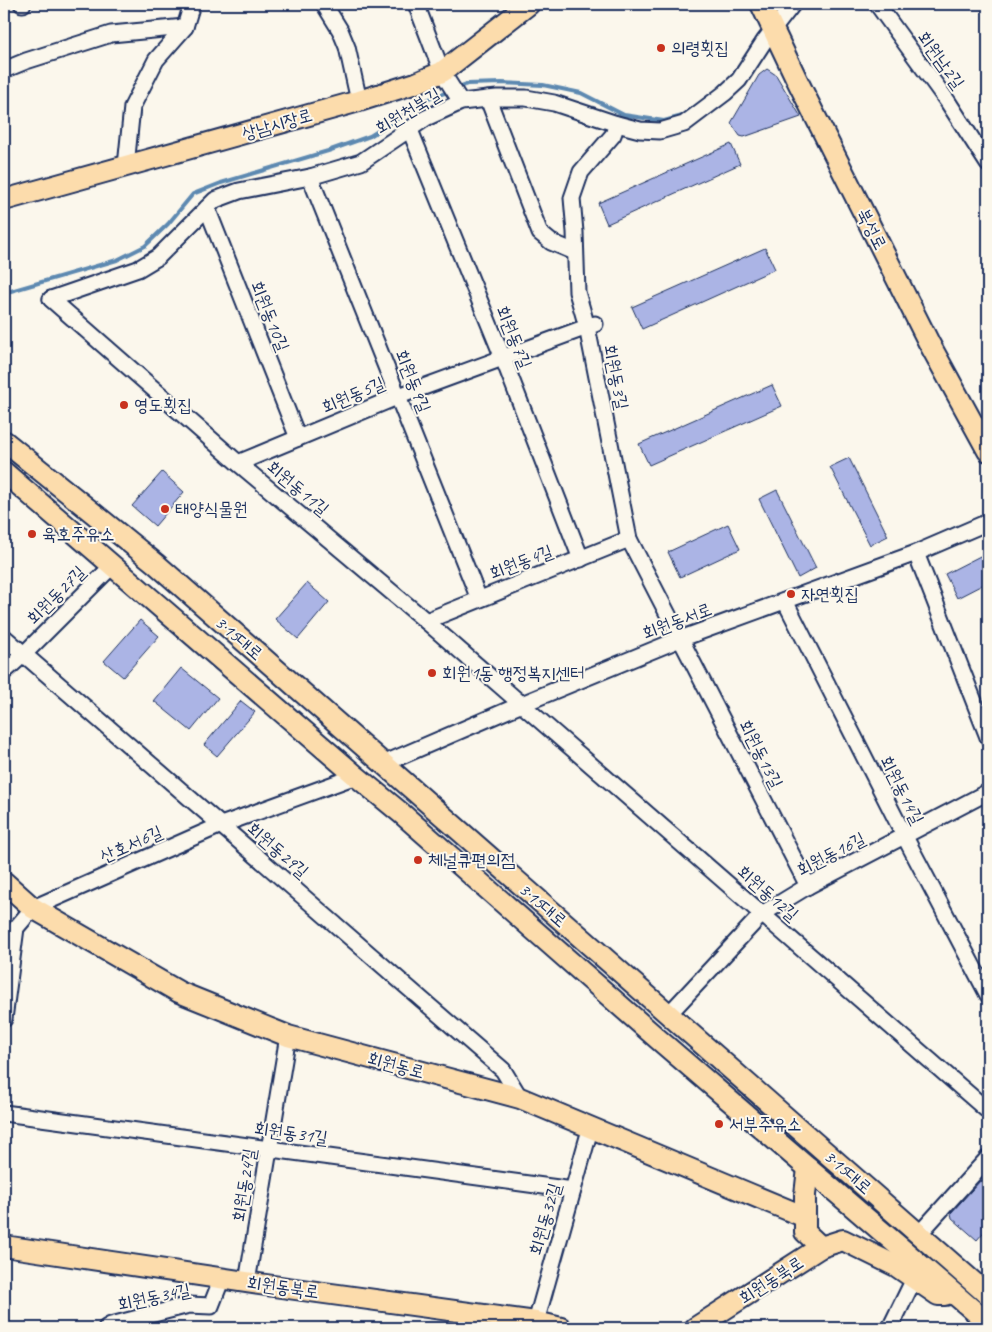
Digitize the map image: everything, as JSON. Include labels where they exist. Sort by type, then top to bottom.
[{"type":"main road","name":"상남시장로","points":[[4,200],[445,77],[529,4]]},
{"type":"main road","name":"북성로","points":[[761,4],[929,343],[988,451]]},
{"type":"main road","name":"3·15대로","points":[[4,442],[155,563],[988,1295]]},
{"type":"main road","name":"3·15대로","points":[[4,472],[401,813],[988,1323]]},
{"type":"main road","name":"회원동로","points":[[6,887],[33,908],[179,992],[288,1036],[520,1098],[805,1217]]},
{"type":"main road","points":[[808,1168],[805,1232],[821,1247]]},
{"type":"main road","name":"회원동북로","points":[[695,1328],[821,1247],[842,1240],[896,1266],[938,1295],[955,1294]]},
{"type":"main road","name":"회원동북로","points":[[4,1246],[536,1322],[561,1328]]},
{"type":"street","points":[[126,166],[132,107],[156,60],[185,27],[192,4]]},
{"type":"street","points":[[324,4],[340,30],[347,47],[359,101]]},
{"type":"street","points":[[416,4],[445,77],[459,99]]},
{"type":"street","name":"회원천북길","points":[[51,299],[138,269],[158,257],[215,200],[239,191],[310,177],[361,162],[426,118],[459,99],[526,98],[554,102],[640,130],[660,131],[684,124],[739,80],[793,4]]},
{"type":"street","name":"회원남2길","points":[[877,4],[948,102],[988,164]]},
{"type":"street","points":[[4,70],[26,61],[111,34],[185,27]]},
{"type":"street","points":[[488,99],[540,232],[551,242],[576,252]]},
{"type":"street","name":"회원동3길","points":[[617,124],[612,135],[581,172],[572,198],[577,292],[591,325],[629,538],[680,639]]},
{"type":"street","name":"회원동7길","points":[[410,130],[503,358],[580,559]]},
{"type":"street","name":"회원동9길","points":[[310,177],[479,599]]},
{"type":"street","name":"회원동10길","points":[[207,208],[298,438]]},
{"type":"street","name":"회원동11길","points":[[51,299],[238,463],[522,704]]},
{"type":"street","name":"회원동5길","points":[[238,463],[399,396],[591,325]]},
{"type":"street","name":"회원동서로","points":[[383,764],[680,639],[916,553],[988,522]]},
{"type":"street","name":"회원동4길","points":[[426,621],[629,538]]},
{"type":"street","points":[[916,553],[988,737]]},
{"type":"street","name":"회원동27길","points":[[4,672],[113,565]]},
{"type":"street","name":"회원동14길","points":[[785,601],[988,995]]},
{"type":"street","name":"회원동29길","points":[[4,637],[504,1070],[520,1098]]},
{"type":"street","name":"회원동13길","points":[[680,639],[808,886]]},
{"type":"street","name":"회원동12길","points":[[522,704],[988,1111]]},
{"type":"street","name":"산호서6길","points":[[4,1010],[16,928],[33,908],[221,825],[356,776]]},
{"type":"street","name":"회원동16길","points":[[668,1015],[762,914],[808,886],[988,792]]},
{"type":"street","name":"회원동24길","points":[[247,1282],[288,1036]]},
{"type":"street","name":"회원동31길","points":[[4,1112],[573,1190]]},
{"type":"street","name":"회원동32길","points":[[536,1322],[590,1126]]},
{"type":"street","points":[[919,1234],[988,1158]]},
{"type":"street","name":"회원동34길","points":[[106,1328],[111,1325],[189,1305],[211,1306],[222,1278]]},
{"type":"street","points":[[890,1328],[914,1280]]},
{"type":"building","points":[[767,69],[776,75],[801,117],[744,137],[740,136],[731,123],[759,75]]},
{"type":"building","points":[[731,144],[740,164],[607,224],[598,203]]},
{"type":"building","points":[[765,248],[775,269],[642,329],[632,307]]},
{"type":"building","points":[[772,385],[782,406],[649,465],[639,444]]},
{"type":"building","points":[[849,458],[888,536],[870,545],[830,467]]},
{"type":"building","points":[[162,472],[184,492],[155,526],[132,506]]},
{"type":"building","points":[[777,490],[816,568],[798,578],[759,499]]},
{"type":"building","points":[[728,524],[740,549],[680,577],[668,552]]},
{"type":"building","points":[[988,552],[988,582],[957,598],[945,574]]},
{"type":"building","points":[[307,583],[329,602],[298,639],[275,619]]},
{"type":"building","points":[[140,620],[159,636],[123,677],[104,661]]},
{"type":"building","points":[[181,668],[218,698],[191,731],[154,701]]},
{"type":"building","points":[[241,701],[255,712],[217,756],[204,745]]},
{"type":"building","points":[[981,1180],[988,1186],[988,1227],[977,1240],[952,1218],[951,1213]]},
{"type":"waterway","points":[[456,88],[467,84],[543,85],[581,93],[624,115],[664,121],[686,115]]},
{"type":"waterway","points":[[4,293],[117,260],[145,246],[168,224],[193,194],[221,183],[328,151],[370,136],[429,99],[450,91]]},
{"type":"place","name":"의령횟집","points":[[661,48]]},
{"type":"place","name":"영도횟집","points":[[124,405]]},
{"type":"place","name":"태양식물원","points":[[165,509]]},
{"type":"place","name":"육호주유소","points":[[32,534]]},
{"type":"place","name":"자연횟집","points":[[791,594]]},
{"type":"place","name":"회원1동 행정복지센터","points":[[432,673]]},
{"type":"place","name":"체널큐편의점","points":[[418,860]]},
{"type":"place","name":"서부주유소","points":[[719,1124]]}]
